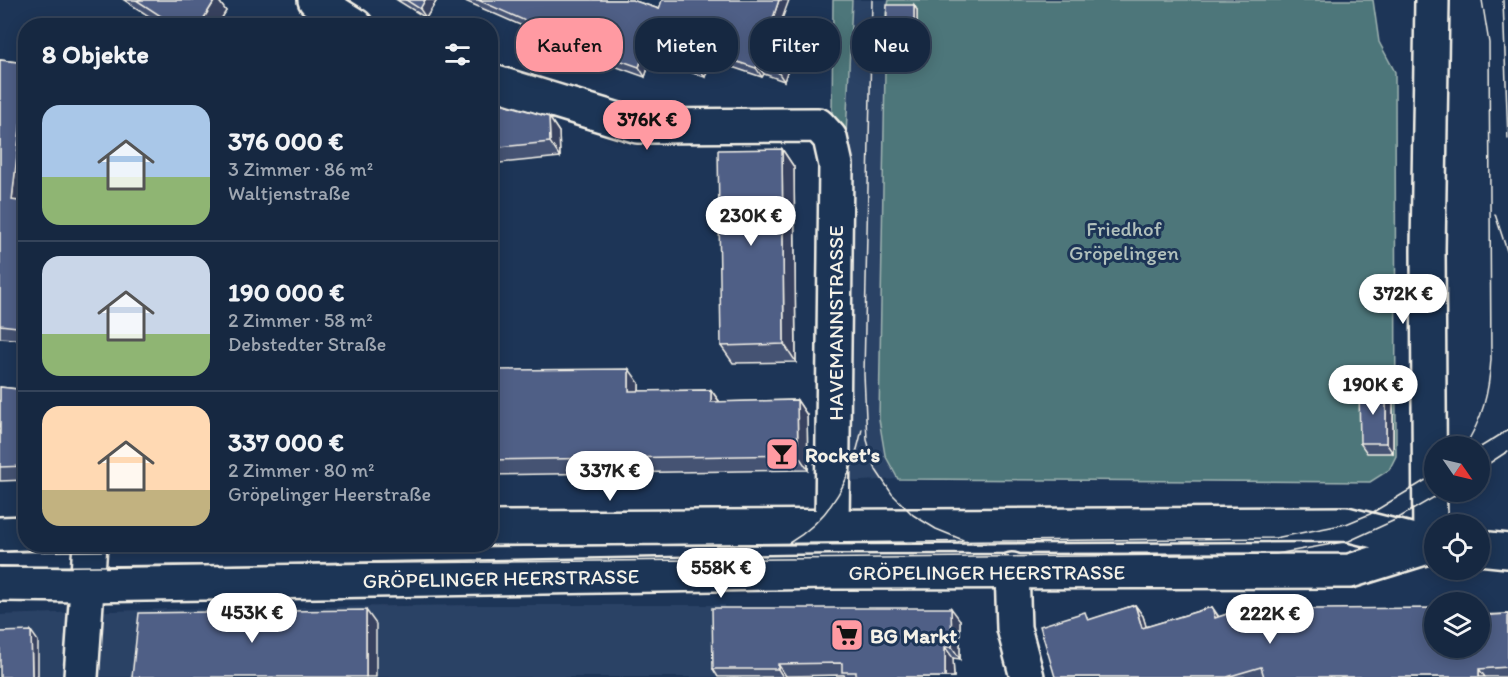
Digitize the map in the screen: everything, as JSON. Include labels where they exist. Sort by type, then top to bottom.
[{"type":"main road","points":[[315,0],[343,18]]},
{"type":"main road","points":[[1432,0],[1428,250],[1432,514]]},
{"type":"main road","name":"HAVEMANNSTRASSE","points":[[498,83],[638,126],[818,125],[830,138],[836,165],[832,526]]},
{"type":"main road","points":[[498,528],[1346,524],[1424,543]]},
{"type":"main road","points":[[0,534],[18,533]]},
{"type":"main road","name":"GRÖPELINGER HEERSTRASSE","points":[[0,584],[87,585],[1012,570],[1350,571],[1424,548]]},
{"type":"main road","points":[[1490,549],[1508,551]]},
{"type":"main road","points":[[81,677],[89,552]]},
{"type":"main road","points":[[1012,570],[1014,628],[1027,677]]},
{"type":"shaded area","points":[[852,0],[889,0],[886,18],[852,18],[852,72],[886,72],[885,455],[898,479],[843,482],[840,376],[848,52]]},
{"type":"shaded area","points":[[725,605],[725,677],[0,677],[0,615],[171,609]]},
{"type":"green space","points":[[833,0],[852,0],[846,137],[832,119],[832,72],[840,72],[840,18],[833,18]]},
{"type":"green space","name":"Friedhof Gröpelingen","points":[[889,0],[1373,0],[1379,42],[1395,72],[1396,456],[1389,470],[1370,482],[898,479],[885,455],[879,419],[885,72],[930,72],[930,18],[886,18]]},
{"type":"building","points":[[136,0],[215,0],[204,18],[164,18]]},
{"type":"building","points":[[406,0],[425,0],[420,9]]},
{"type":"building","points":[[478,0],[632,0],[659,9],[662,0],[779,0],[773,18],[750,18],[750,66],[738,62],[738,18],[635,18],[635,66],[623,61],[623,18],[519,18]]},
{"type":"building","points":[[887,5],[914,5],[914,18],[887,18]]},
{"type":"building","points":[[0,60],[18,62],[18,146],[12,200],[18,201],[18,327],[0,325]]},
{"type":"building","points":[[498,103],[549,117],[550,142],[498,147]]},
{"type":"building","points":[[782,149],[784,344],[721,346],[718,150]]},
{"type":"building","points":[[629,369],[629,391],[711,390],[711,402],[797,400],[798,455],[498,460],[498,370]]},
{"type":"building","points":[[0,387],[18,389],[18,466],[0,467]]},
{"type":"building","points":[[1359,389],[1386,389],[1386,443],[1360,443]]},
{"type":"building","points":[[1135,605],[1142,628],[1212,607],[1215,618],[1245,608],[1250,622],[1315,609],[1424,608],[1424,658],[1490,658],[1490,615],[1508,614],[1508,667],[1479,669],[1479,677],[1264,677],[1261,667],[1227,677],[1055,677],[1040,626],[1085,612],[1088,620]]},
{"type":"building","points":[[712,608],[951,608],[952,647],[945,647],[945,677],[856,677],[856,672],[842,672],[842,663],[778,664],[778,669],[713,669]]},
{"type":"building","points":[[366,610],[366,677],[132,677],[139,613]]},
{"type":"building","points":[[31,631],[32,677],[0,677],[0,632]]},
{"type":"tram line","points":[[872,0],[864,374],[867,440],[876,470],[892,494],[913,515],[936,529],[963,540]]},
{"type":"tram line","points":[[1471,436],[1484,405],[1491,359],[1489,43],[1482,0]]},
{"type":"tram line","points":[[1503,0],[1508,139]]},
{"type":"tram line","points":[[1495,214],[1508,254]]},
{"type":"tram line","points":[[789,543],[817,521],[838,495],[852,464],[862,429]]},
{"type":"tram line","points":[[1490,441],[1508,430]]},
{"type":"tram line","points":[[1490,463],[1508,451]]},
{"type":"tram line","points":[[498,547],[1275,538],[1346,524],[1370,514],[1424,481]]},
{"type":"tram line","points":[[0,567],[1276,554],[1349,541],[1395,520],[1426,502]]},
{"type":"tram line","points":[[0,552],[18,552]]},
{"type":"place","name":"Rocket's","points":[[782,454]]},
{"type":"place","name":"BG Markt","points":[[847,635]]}]
